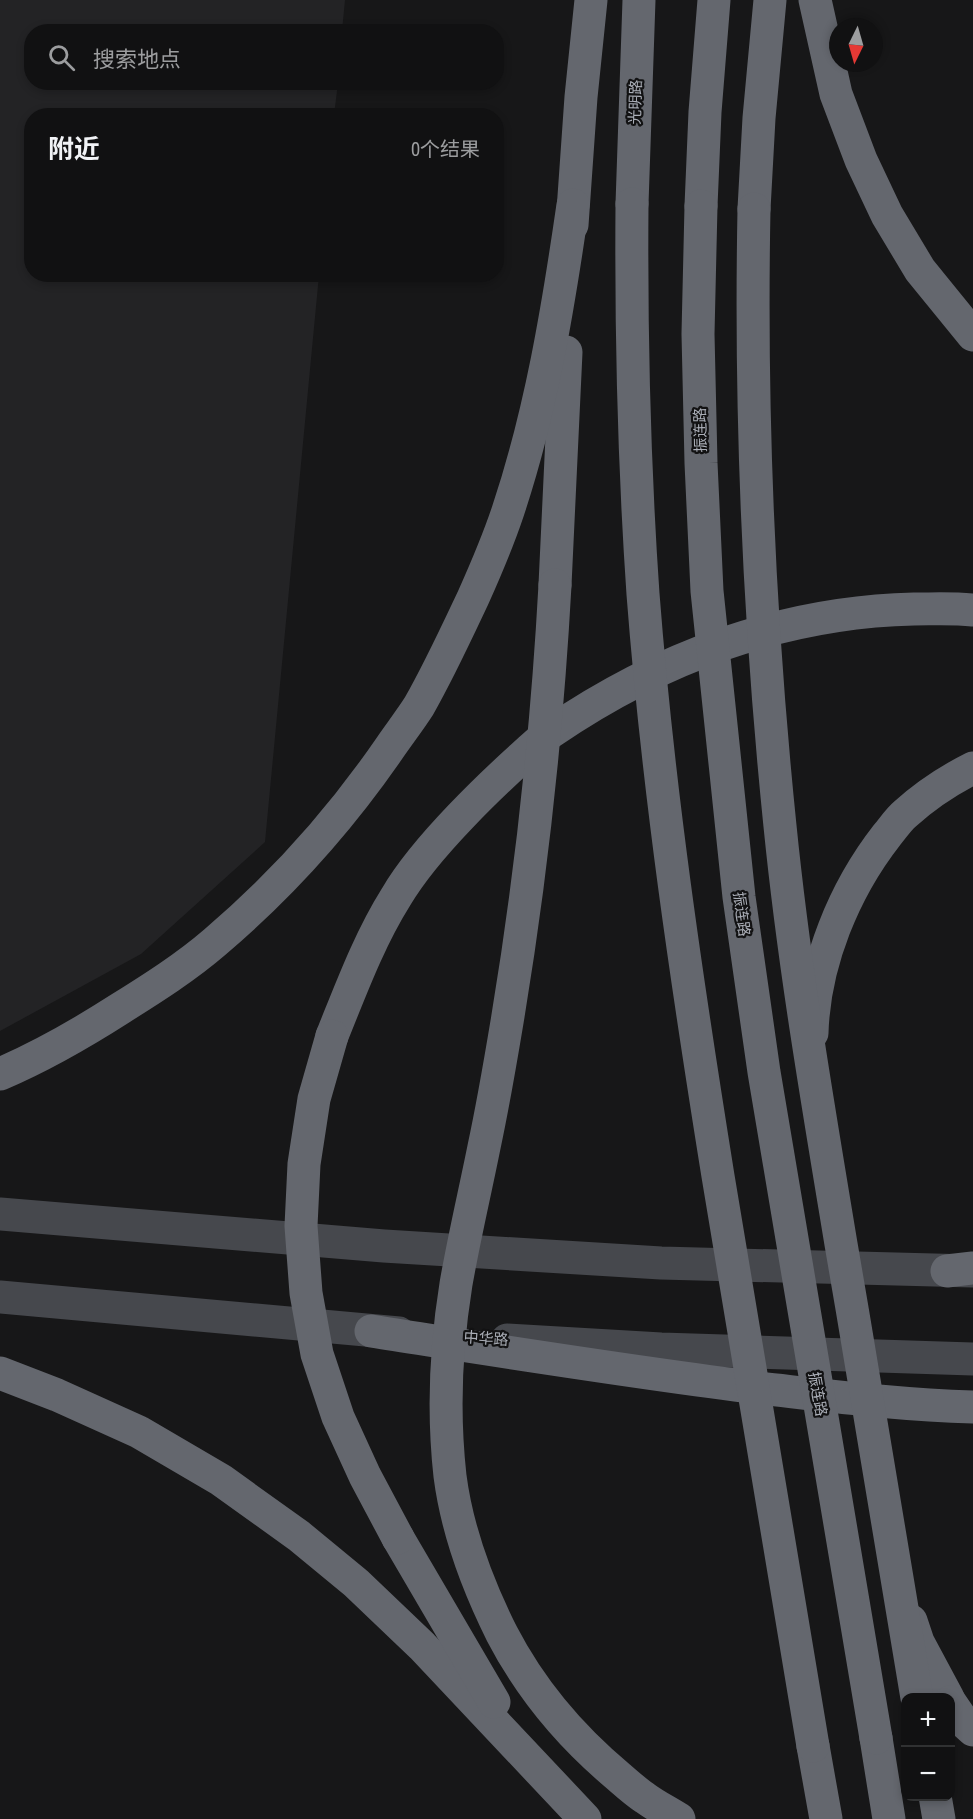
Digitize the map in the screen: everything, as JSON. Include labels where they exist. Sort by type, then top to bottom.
[{"type":"highway","points":[[591,0],[573,205],[551,668],[542,762],[512,993],[456,1285],[449,1350],[446,1415],[450,1478],[468,1554],[486,1603],[515,1658],[550,1710],[594,1756],[643,1798],[679,1819]]},
{"type":"highway","name":"光明路","points":[[639,0],[632,204],[631,334],[635,464],[644,596],[660,759],[676,898],[702,1074],[755,1410],[826,1819]]},
{"type":"highway","name":"振连路","points":[[714,0],[705,112],[698,334],[707,591],[739,897],[764,1072],[889,1819]]},
{"type":"highway","points":[[770,0],[759,118],[752,305],[753,399],[761,590],[769,708],[780,827],[811,1063],[916,1693]]},
{"type":"highway","points":[[815,0],[836,94],[861,160],[887,215],[921,270],[973,335]]},
{"type":"highway","points":[[0,1074],[33,1060],[93,1026],[154,987],[213,943],[267,894],[324,835],[372,774],[418,706],[454,640],[488,565],[508,512],[528,447],[545,376],[560,296],[573,205]]},
{"type":"highway","points":[[562,1795],[496,1706],[398,1538],[365,1476],[338,1417],[317,1354],[306,1293],[301,1226],[303,1164],[314,1099],[332,1036],[362,961],[396,896],[438,840],[485,790],[549,734],[611,694],[676,662],[742,636],[817,618],[891,610],[960,608],[973,610]]},
{"type":"highway","points":[[811,1063],[813,1008],[821,968],[835,926],[854,888],[876,850],[903,815],[949,780],[973,768]]},
{"type":"highway","points":[[371,1331],[708,1382],[929,1406],[973,1407]]},
{"type":"highway","points":[[0,1373],[57,1395],[138,1432],[221,1480],[298,1536],[356,1583],[422,1646],[585,1819]]},
{"type":"highway","points":[[898,1585],[918,1642],[959,1713]]},
{"type":"highway","points":[[936,1801],[939,1819]]},
{"type":"main road","points":[[0,1214],[384,1246],[661,1263],[964,1270]]},
{"type":"main road","name":"中华路","points":[[0,1297],[371,1331],[661,1349],[973,1359]]},
{"type":"shaded area","points":[[0,0],[345,0],[343,24],[24,24],[24,90],[337,90],[335,108],[24,108],[24,282],[318,282],[265,842],[141,954],[0,1031]]}]
